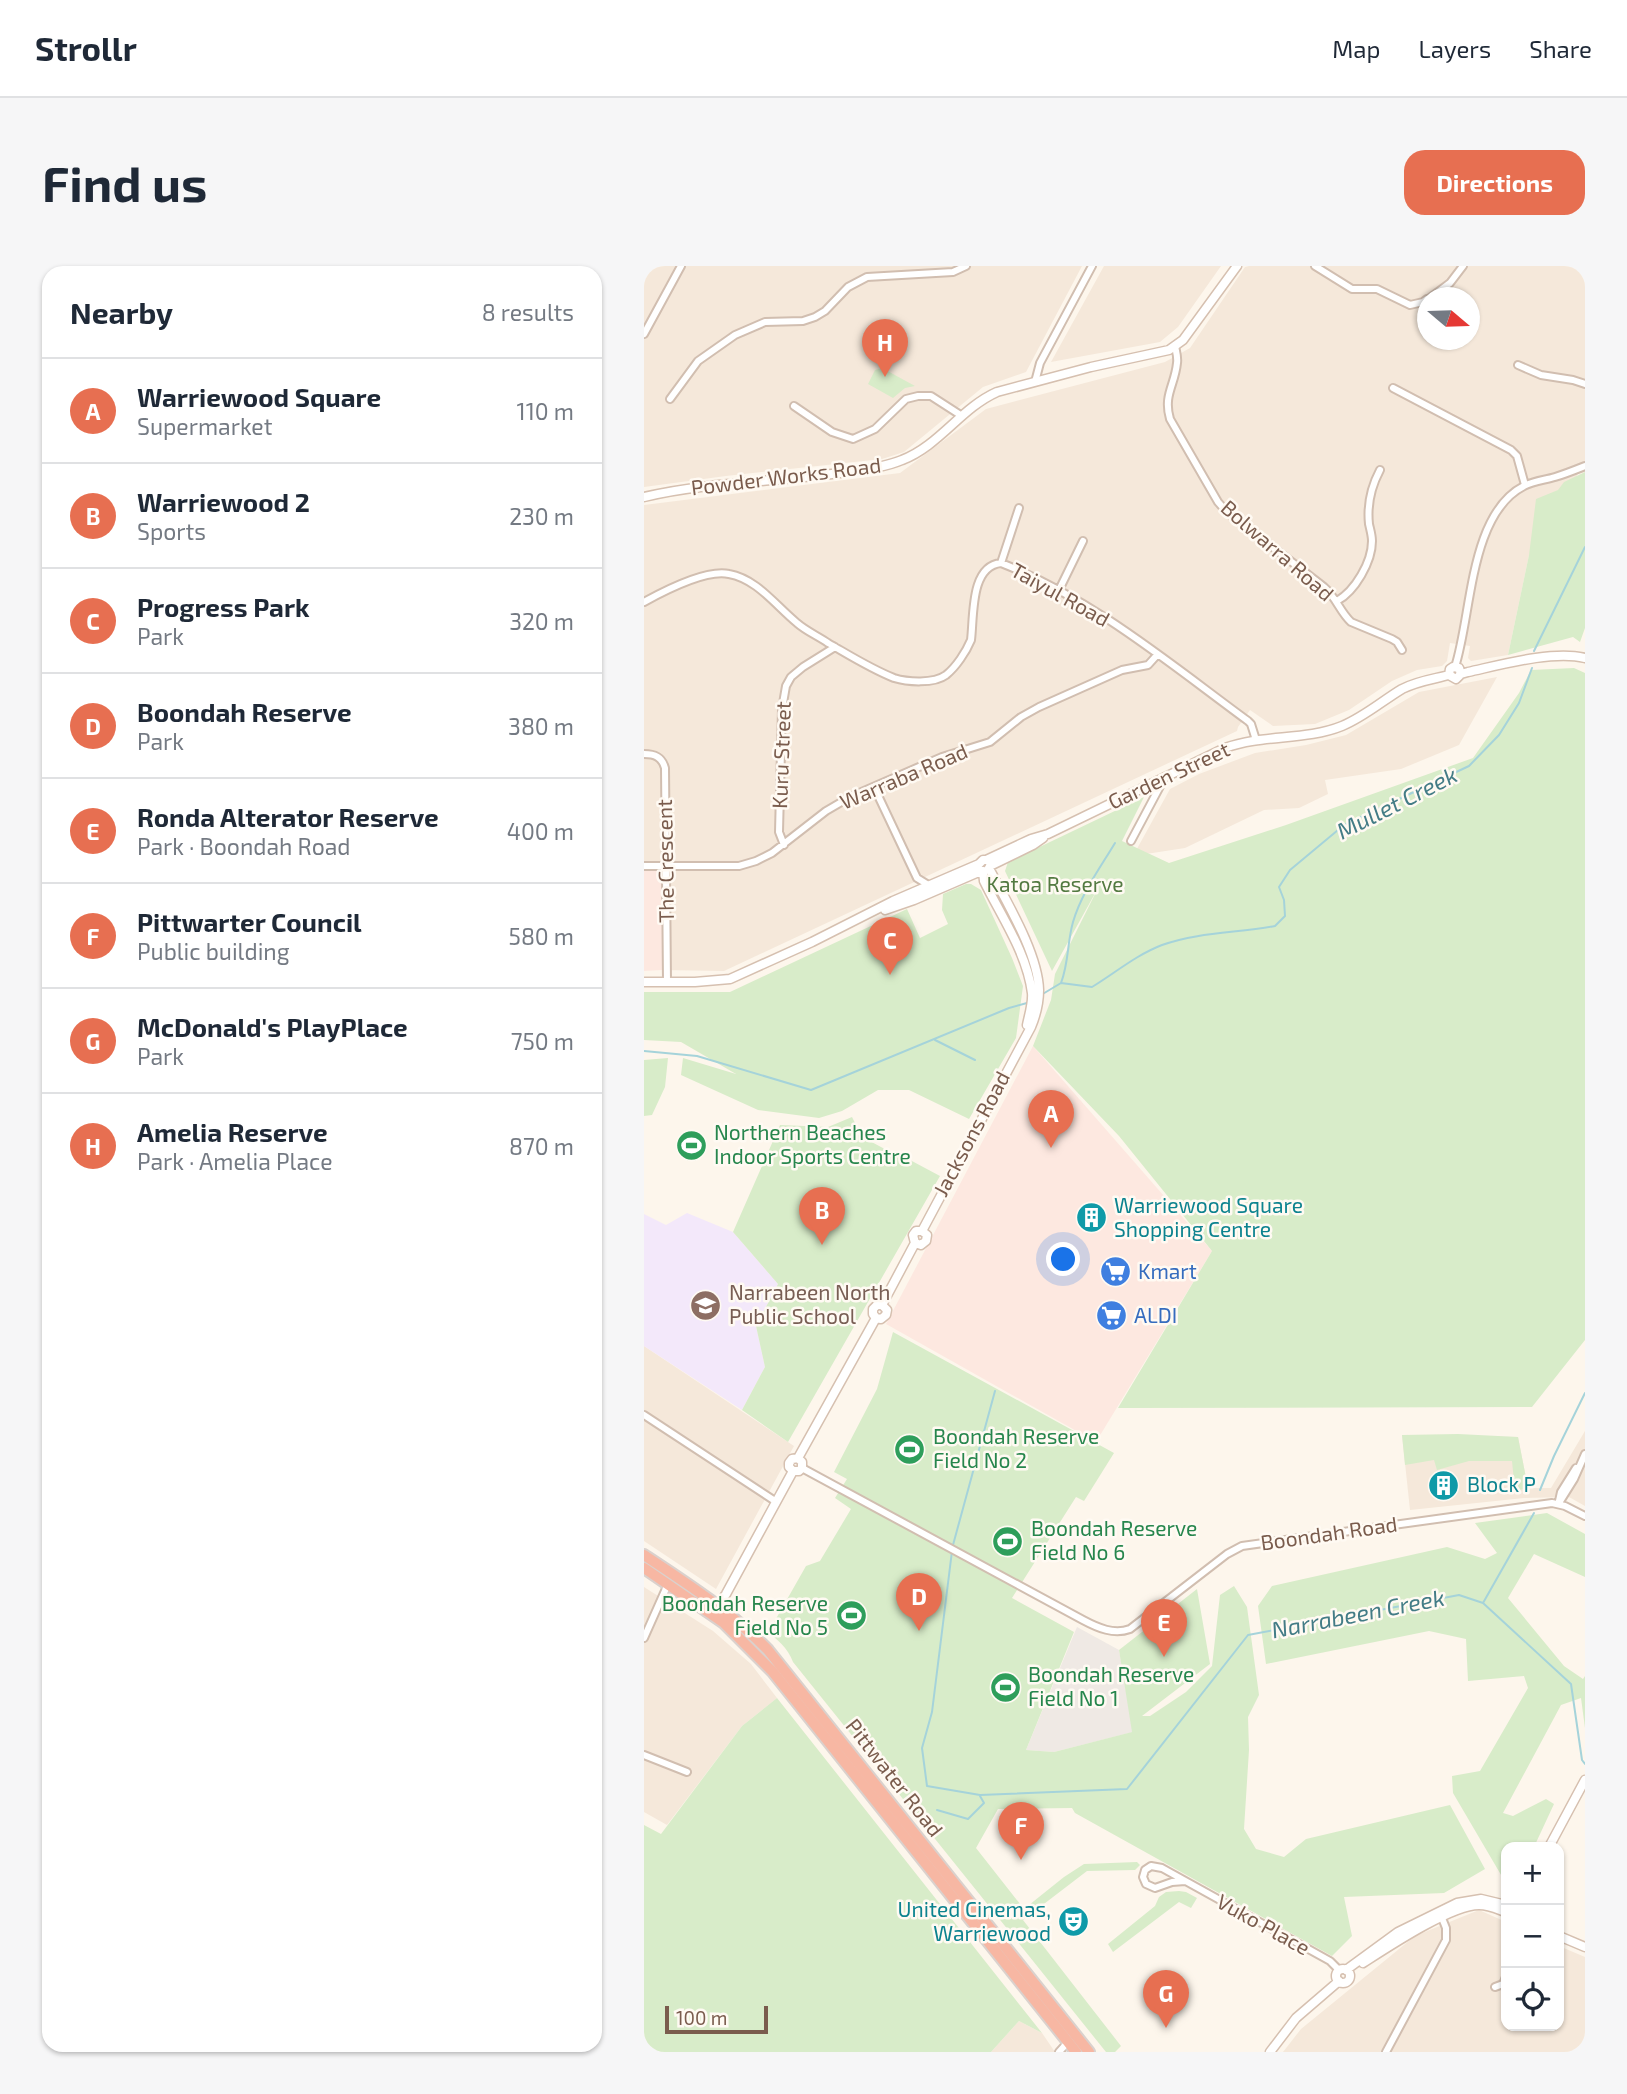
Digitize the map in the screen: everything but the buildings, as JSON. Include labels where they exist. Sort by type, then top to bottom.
[{"type":"highway","name":"Pittwater Road","points":[[644,1555],[754,1635],[1089,2052]]},
{"type":"highway","name":"Pittwater Road","points":[[644,1568],[715,1609],[772,1671],[1076,2052]]},
{"type":"street","points":[[644,334],[681,266]]},
{"type":"street","points":[[670,399],[698,361],[735,335],[765,322],[803,321],[814,317],[825,311],[848,287],[867,277],[953,272],[966,266]]},
{"type":"street","points":[[1035,383],[1040,363],[1092,266]]},
{"type":"street","points":[[1175,346],[1183,340],[1237,266]]},
{"type":"street","points":[[1315,266],[1352,289],[1377,289],[1410,305],[1417,303]]},
{"type":"street","points":[[1444,287],[1463,266]]},
{"type":"street","name":"Powder Works Road","points":[[644,496],[813,477],[905,460],[922,450],[984,398],[997,392],[1091,367],[1162,352],[1175,346]]},
{"type":"street","name":"Bolwarra Road","points":[[1175,346],[1177,365],[1167,398],[1170,419],[1218,502],[1250,532],[1324,587],[1337,601],[1346,618],[1392,639],[1402,650]]},
{"type":"street","points":[[1518,365],[1541,375],[1585,384]]},
{"type":"street","points":[[1393,388],[1511,450],[1517,456],[1525,485]]},
{"type":"street","points":[[794,406],[832,432],[853,439],[874,429],[906,399],[918,396],[931,396],[962,416]]},
{"type":"street","points":[[1585,466],[1525,485],[1501,506],[1486,532],[1471,588],[1458,670],[1568,655],[1585,658]]},
{"type":"street","points":[[1337,601],[1350,592],[1366,565],[1372,540],[1369,523],[1370,495],[1380,470]]},
{"type":"street","points":[[1001,563],[1019,508]]},
{"type":"street","points":[[1059,590],[1083,541]]},
{"type":"street","name":"Taiyul Road","points":[[644,602],[661,592],[697,579],[727,573],[748,580],[799,625],[862,663],[896,678],[911,681],[931,680],[946,675],[971,640],[980,576],[992,564],[1001,563],[1093,609],[1248,721],[1256,740]]},
{"type":"street","name":"Kuru Street","points":[[783,845],[779,832],[782,709],[786,686],[791,677],[803,667],[835,647]]},
{"type":"street","name":"Warraba Road","points":[[644,866],[739,866],[756,861],[850,797],[942,757],[990,743],[1021,717],[1122,670],[1148,665],[1157,655]]},
{"type":"street","name":"Garden Street","points":[[865,916],[914,900],[1033,845],[1048,834],[1225,748],[1241,742],[1314,734],[1343,726],[1405,688],[1449,675],[1456,679],[1458,670]]},
{"type":"street","name":"The Crescent","points":[[644,754],[658,756],[664,762],[665,768],[667,982]]},
{"type":"street","points":[[1131,841],[1165,776]]},
{"type":"street","points":[[874,787],[917,878],[930,886]]},
{"type":"street","name":"Garden Street","points":[[644,982],[714,982],[730,979],[893,901],[983,868]]},
{"type":"street","name":"Jacksons Road","points":[[983,868],[984,881],[1035,990]]},
{"type":"street","name":"Jacksons Road","points":[[798,1458],[876,1318],[881,1319],[886,1315],[887,1310],[882,1305],[915,1243],[913,1236],[916,1231],[922,1231],[1025,1039],[1033,1011],[1033,960],[1012,911],[983,868]]},
{"type":"street","points":[[914,893],[917,878]]},
{"type":"street","points":[[644,1415],[775,1501]]},
{"type":"street","points":[[798,1458],[802,1462],[802,1468],[793,1471],[789,1463],[798,1458]]},
{"type":"street","points":[[1584,1459],[1559,1503],[1585,1517]]},
{"type":"street","name":"Boondah Road","points":[[802,1468],[1092,1625],[1120,1633],[1130,1629],[1227,1554],[1242,1546],[1559,1503]]},
{"type":"street","points":[[715,1609],[726,1594],[793,1471]]},
{"type":"street","points":[[644,1638],[668,1584]]},
{"type":"street","points":[[644,1755],[687,1772]]},
{"type":"street","points":[[1552,1842],[1584,1782]]},
{"type":"street","name":"Vuko Place","points":[[1185,1881],[1155,1888],[1146,1884],[1143,1877],[1147,1868],[1154,1866],[1177,1875],[1345,1971]]},
{"type":"street","points":[[1270,2052],[1296,2018],[1339,1981],[1347,1981],[1345,1971],[1441,1914],[1474,1905],[1501,1909]]},
{"type":"street","points":[[1386,2052],[1446,1940],[1446,1928],[1441,1914]]},
{"type":"street","points":[[1564,1938],[1585,1947]]},
{"type":"street","points":[[1495,1987],[1501,1985]]},
{"type":"street","points":[[1059,2052],[1068,2042]]},
{"type":"shaded area","points":[[644,266],[1082,266],[1026,372],[983,387],[904,452],[882,459],[644,487]]},
{"type":"shaded area","points":[[1104,266],[1221,266],[1178,327],[1160,342],[1051,362]]},
{"type":"shaded area","points":[[1249,266],[1585,266],[1585,472],[1578,474],[1529,555],[1508,655],[1471,661],[1468,658],[1470,646],[1450,643],[1447,661],[1442,666],[1417,670],[1392,681],[1349,710],[1315,724],[1273,726],[1250,710],[1237,731],[724,971],[662,970],[663,871],[644,871],[644,505],[900,473],[986,409],[1165,362],[1190,348],[1245,267]]},
{"type":"shaded area","points":[[1497,677],[1459,745],[1401,769],[1325,780],[1328,794],[1299,808],[1264,810],[1185,848],[1133,856],[1170,789],[1199,774],[1255,753],[1346,735],[1419,692]]},
{"type":"shaded area","points":[[644,871],[663,871],[662,970],[644,971]]},
{"type":"shaded area","points":[[1033,1046],[1212,1251],[1096,1442],[886,1324]]},
{"type":"shaded area","name":"Narrabeen North Public School","points":[[687,1213],[733,1232],[778,1284],[756,1326],[765,1367],[742,1410],[644,1346],[644,1214],[666,1225]]},
{"type":"shaded area","points":[[644,1346],[794,1446],[716,1589],[644,1541]]},
{"type":"shaded area","points":[[1585,1431],[1585,1506],[1569,1497],[1524,1498],[1410,1510],[1402,1435],[1518,1437],[1528,1488],[1551,1488]]},
{"type":"shaded area","points":[[644,1587],[713,1631],[751,1664],[777,1698],[742,1726],[667,1825],[644,1812]]},
{"type":"shaded area","points":[[1077,1627],[1119,1650],[1133,1732],[1054,1752],[1026,1750]]},
{"type":"shaded area","points":[[1479,1910],[1501,1920],[1501,2031],[1564,2031],[1564,1948],[1585,1957],[1585,2052],[1283,2052],[1301,2029],[1415,1936]]},
{"type":"shaded area","points":[[1019,2021],[1042,2033],[1055,2052],[991,2052]]},
{"type":"green space","points":[[882,368],[915,386],[905,388],[893,398],[868,384],[875,370]]},
{"type":"green space","points":[[1585,472],[1585,628],[1580,642],[1573,637],[1508,655],[1529,555],[1536,499],[1558,490],[1564,482]]},
{"type":"green space","name":"Katoa Reserve","points":[[1574,668],[1585,673],[1585,1340],[1532,1407],[1118,1408],[1212,1251],[1119,1136],[1033,1046],[1051,1000],[1055,974],[1098,888],[1052,971],[1005,871],[1008,862],[1144,797],[1122,841],[1169,863],[1286,825],[1473,758],[1519,693],[1531,670]]},
{"type":"green space","points":[[966,884],[981,890],[1023,986],[1016,1038],[969,1119],[909,1090],[878,1090],[842,1111],[819,1118],[758,1110],[681,1075],[683,1058],[736,1074],[681,1042],[644,1040],[644,992],[730,992],[907,909],[920,938],[948,924],[942,910],[943,894]]},
{"type":"green space","points":[[668,1058],[665,1087],[652,1115],[644,1116],[644,1060]]},
{"type":"green space","points":[[852,1117],[856,1125],[853,1132],[940,1176],[788,1442],[742,1410],[765,1367],[756,1326],[778,1284],[733,1232],[780,1125],[828,1127]]},
{"type":"green space","points":[[893,1332],[1114,1453],[1084,1501],[1076,1497],[1012,1598],[1074,1632],[1026,1750],[1054,1752],[1132,1732],[1119,1650],[1197,1589],[1210,1664],[1142,1716],[1150,1716],[1186,1692],[1212,1666],[1220,1595],[1234,1586],[1247,1607],[1259,1695],[1248,1717],[1249,1750],[1244,1829],[1256,1849],[1284,1857],[1306,1839],[1450,1805],[1485,1869],[1444,1893],[1344,1897],[1352,1936],[1332,1956],[1075,1813],[1072,1808],[998,1809],[976,1848],[1024,1909],[1084,1864],[1137,1862],[1140,1865],[1135,1870],[1087,1871],[1023,1920],[1121,2046],[1115,2052],[1106,2052],[793,1662],[785,1648],[765,1630],[773,1624],[806,1566],[820,1561],[851,1509],[835,1498],[847,1479],[834,1472],[877,1389]]},
{"type":"green space","points":[[1402,1435],[1518,1437],[1528,1488],[1515,1491],[1512,1461],[1469,1461],[1437,1470],[1434,1460],[1405,1465]]},
{"type":"green space","points":[[1547,1513],[1585,1534],[1585,1577],[1534,1554],[1508,1598],[1564,1666],[1583,1679],[1585,1676],[1585,1728],[1581,1698],[1561,1705],[1503,1813],[1513,1816],[1546,1799],[1554,1804],[1536,1842],[1501,1842],[1501,1875],[1453,1793],[1452,1776],[1480,1771],[1528,1688],[1524,1676],[1468,1681],[1466,1639],[1429,1631],[1266,1664],[1258,1606],[1272,1586],[1447,1547],[1485,1559],[1497,1553],[1475,1523]]},
{"type":"green space","points":[[777,1698],[1042,2033],[1019,2021],[991,2052],[644,2052],[644,1825],[661,1834],[742,1726]]},
{"type":"green space","points":[[1179,1891],[1197,1898],[1191,1908],[1179,1902],[1113,1952],[1108,1944],[1155,1906],[1159,1897],[1166,1892]]},
{"type":"waterway","name":"Mullet Creek","points":[[1534,651],[1585,547]]},
{"type":"waterway","name":"Mullet Creek","points":[[1041,995],[1061,983],[1092,987],[1162,945],[1204,935],[1275,926],[1285,916],[1284,900],[1279,887],[1290,870],[1344,825],[1469,766],[1499,735],[1519,703],[1532,668]]},
{"type":"waterway","points":[[1061,983],[1076,912],[1091,881],[1115,843]]},
{"type":"waterway","points":[[644,1051],[697,1056],[811,1090],[1027,1003]]},
{"type":"waterway","points":[[935,1040],[975,1060]]},
{"type":"waterway","name":"Narrabeen Creek","points":[[953,1545],[995,1391]]},
{"type":"waterway","points":[[1540,1490],[1585,1393]]},
{"type":"waterway","points":[[1483,1603],[1534,1513]]},
{"type":"waterway","name":"Narrabeen Creek","points":[[952,1551],[932,1712],[922,1748],[927,1786],[980,1795],[1127,1789],[1248,1635],[1459,1595],[1483,1603],[1571,1684],[1582,1760],[1585,1764]]},
{"type":"waterway","name":"Narrabeen Creek","points":[[937,1810],[968,1819],[984,1803],[980,1796]]},
{"type":"place","name":"Amelia Reserve","points":[[885,377]]},
{"type":"place","name":"Progress Park","points":[[890,975]]},
{"type":"place","name":"Northern Beaches Indoor Sports Centre","points":[[691,1145]]},
{"type":"place","name":"Warriewood Square","points":[[1051,1148]]},
{"type":"place","name":"Warriewood Square Shopping Centre","points":[[1091,1218]]},
{"type":"place","name":"Warriewood 2","points":[[822,1245]]},
{"type":"place","name":"Kmart","points":[[1115,1272]]},
{"type":"place","name":"Narrabeen North Public School","points":[[706,1305]]},
{"type":"place","name":"ALDI","points":[[1111,1316]]},
{"type":"place","name":"Boondah Reserve Field No 2","points":[[910,1449]]},
{"type":"place","name":"Block P","points":[[1444,1485]]},
{"type":"place","name":"Boondah Reserve Field No 6","points":[[1008,1541]]},
{"type":"place","name":"Boondah Reserve Field No 5","points":[[851,1616]]},
{"type":"place","name":"Boondah Reserve","points":[[919,1631]]},
{"type":"place","name":"Ronda Alterator Reserve","points":[[1164,1657]]},
{"type":"place","name":"Boondah Reserve Field No 1","points":[[1005,1687]]},
{"type":"place","name":"Pittwarter Council","points":[[1021,1860]]},
{"type":"place","name":"United Cinemas, Warriewood","points":[[1074,1922]]},
{"type":"place","name":"McDonald's PlayPlace","points":[[1166,2028]]}]
